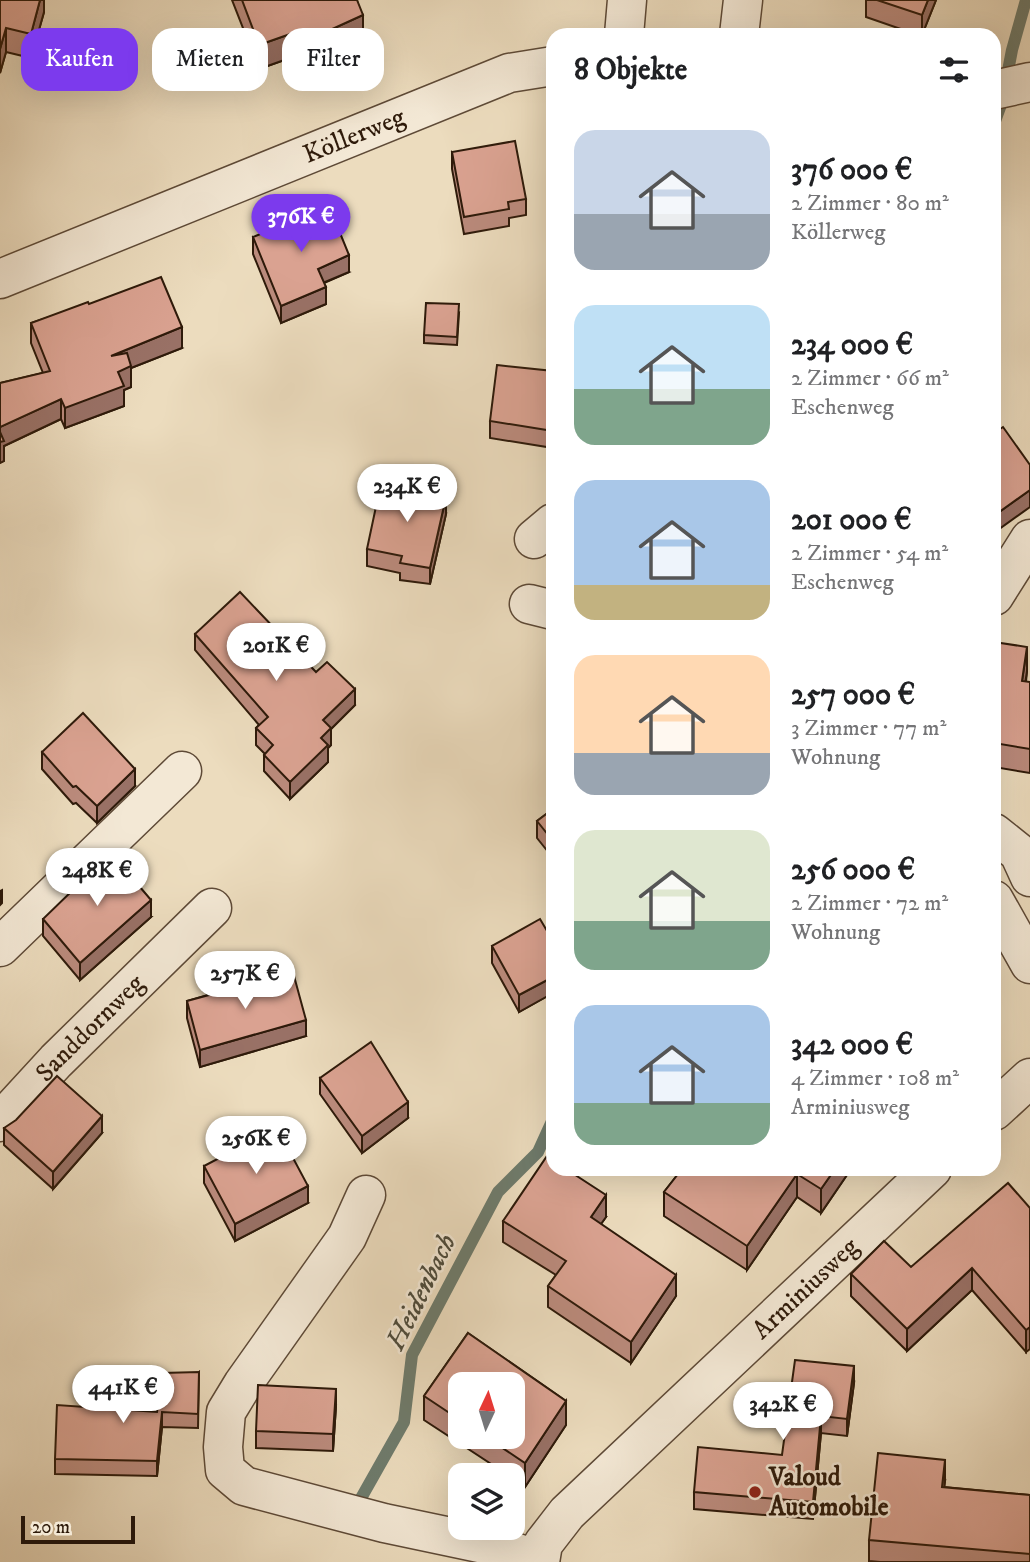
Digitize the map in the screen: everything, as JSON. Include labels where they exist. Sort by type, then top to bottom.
[{"type":"street","points":[[625,28],[628,0]]},
{"type":"street","points":[[740,28],[743,0]]},
{"type":"street","name":"Köllerweg","points":[[0,279],[509,74],[546,67]]},
{"type":"street","points":[[1001,88],[1030,82]]},
{"type":"street","points":[[1001,585],[1030,539]]},
{"type":"street","points":[[0,947],[182,771]]},
{"type":"street","points":[[1001,839],[1019,853],[1030,877]]},
{"type":"street","name":"Sanddornweg","points":[[0,1122],[56,1061],[212,908]]},
{"type":"street","points":[[1001,912],[1030,964]]},
{"type":"street","points":[[1001,1104],[1030,1077]]},
{"type":"street","name":"Arminiusweg","points":[[540,1562],[543,1544],[567,1513],[915,1176]]},
{"type":"street","points":[[366,1195],[347,1237],[226,1412],[223,1447],[225,1470],[244,1486],[384,1523],[503,1548],[540,1562]]},
{"type":"building","points":[[0,0],[40,0],[33,28],[21,28],[21,32],[6,28],[0,49]]},
{"type":"building","points":[[242,0],[357,0],[363,15],[334,28],[282,28],[282,37],[268,42],[268,28],[253,28]]},
{"type":"building","points":[[877,0],[928,0],[922,15]]},
{"type":"building","points":[[515,141],[526,199],[508,202],[509,209],[464,217],[452,152]]},
{"type":"building","points":[[329,206],[349,255],[318,269],[326,287],[281,306],[253,237]]},
{"type":"building","points":[[161,277],[182,327],[111,356],[127,353],[131,366],[118,372],[124,386],[65,408],[61,399],[0,427],[0,383],[50,371],[31,323]]},
{"type":"building","points":[[426,303],[459,304],[457,337],[424,335]]},
{"type":"building","points":[[497,365],[546,370],[546,430],[490,421]]},
{"type":"building","points":[[1003,427],[1030,465],[1030,490],[1001,511]]},
{"type":"building","points":[[381,483],[446,497],[430,568],[400,563],[402,556],[367,549]]},
{"type":"building","points":[[240,592],[316,672],[327,662],[355,689],[323,720],[331,728],[321,738],[328,745],[290,782],[264,755],[273,745],[256,728],[268,717],[195,634]]},
{"type":"building","points":[[1001,643],[1027,647],[1022,681],[1030,682],[1030,749],[1001,744]]},
{"type":"building","points":[[83,713],[135,769],[97,806],[76,786],[73,787],[42,752]]},
{"type":"building","points":[[546,814],[546,832],[537,821]]},
{"type":"building","points":[[111,853],[151,900],[80,963],[43,919]]},
{"type":"building","points":[[540,919],[546,929],[546,981],[519,995],[492,946]]},
{"type":"building","points":[[294,976],[306,1020],[200,1050],[187,1001],[209,995],[208,992],[260,978],[262,985]]},
{"type":"building","points":[[371,1042],[408,1102],[362,1136],[320,1078]]},
{"type":"building","points":[[57,1076],[102,1116],[53,1172],[4,1128],[16,1120]]},
{"type":"building","points":[[277,1128],[308,1186],[235,1224],[204,1166]]},
{"type":"building","points":[[546,1157],[546,1176],[577,1176],[606,1195],[591,1217],[676,1275],[631,1342],[548,1286],[566,1261],[503,1221]]},
{"type":"building","points":[[677,1176],[796,1176],[747,1246],[664,1192]]},
{"type":"building","points":[[800,1176],[830,1176],[821,1189]]},
{"type":"building","points":[[1008,1183],[1030,1208],[1030,1327],[1026,1330],[972,1268],[907,1329],[851,1274],[884,1241],[911,1267]]},
{"type":"building","points":[[468,1333],[524,1372],[448,1372],[448,1412],[424,1396]]},
{"type":"building","points":[[795,1360],[854,1366],[847,1419],[821,1416],[813,1502],[694,1492],[698,1447],[782,1455]]},
{"type":"building","points":[[199,1372],[198,1414],[162,1412],[157,1461],[55,1459],[57,1405],[157,1412],[162,1373]]},
{"type":"building","points":[[525,1373],[566,1401],[525,1463],[504,1449],[525,1449]]},
{"type":"building","points":[[258,1385],[336,1389],[333,1434],[256,1431]]},
{"type":"building","points":[[878,1453],[945,1460],[942,1487],[1030,1495],[1030,1554],[869,1540]]},
{"type":"waterway","name":"Heidenbach","points":[[1001,105],[1026,0]]},
{"type":"waterway","name":"Heidenbach","points":[[360,1500],[404,1422],[412,1355],[498,1192],[538,1152],[546,1134]]},
{"type":"place","name":"Valoud Automobile","points":[[755,1492]]}]
